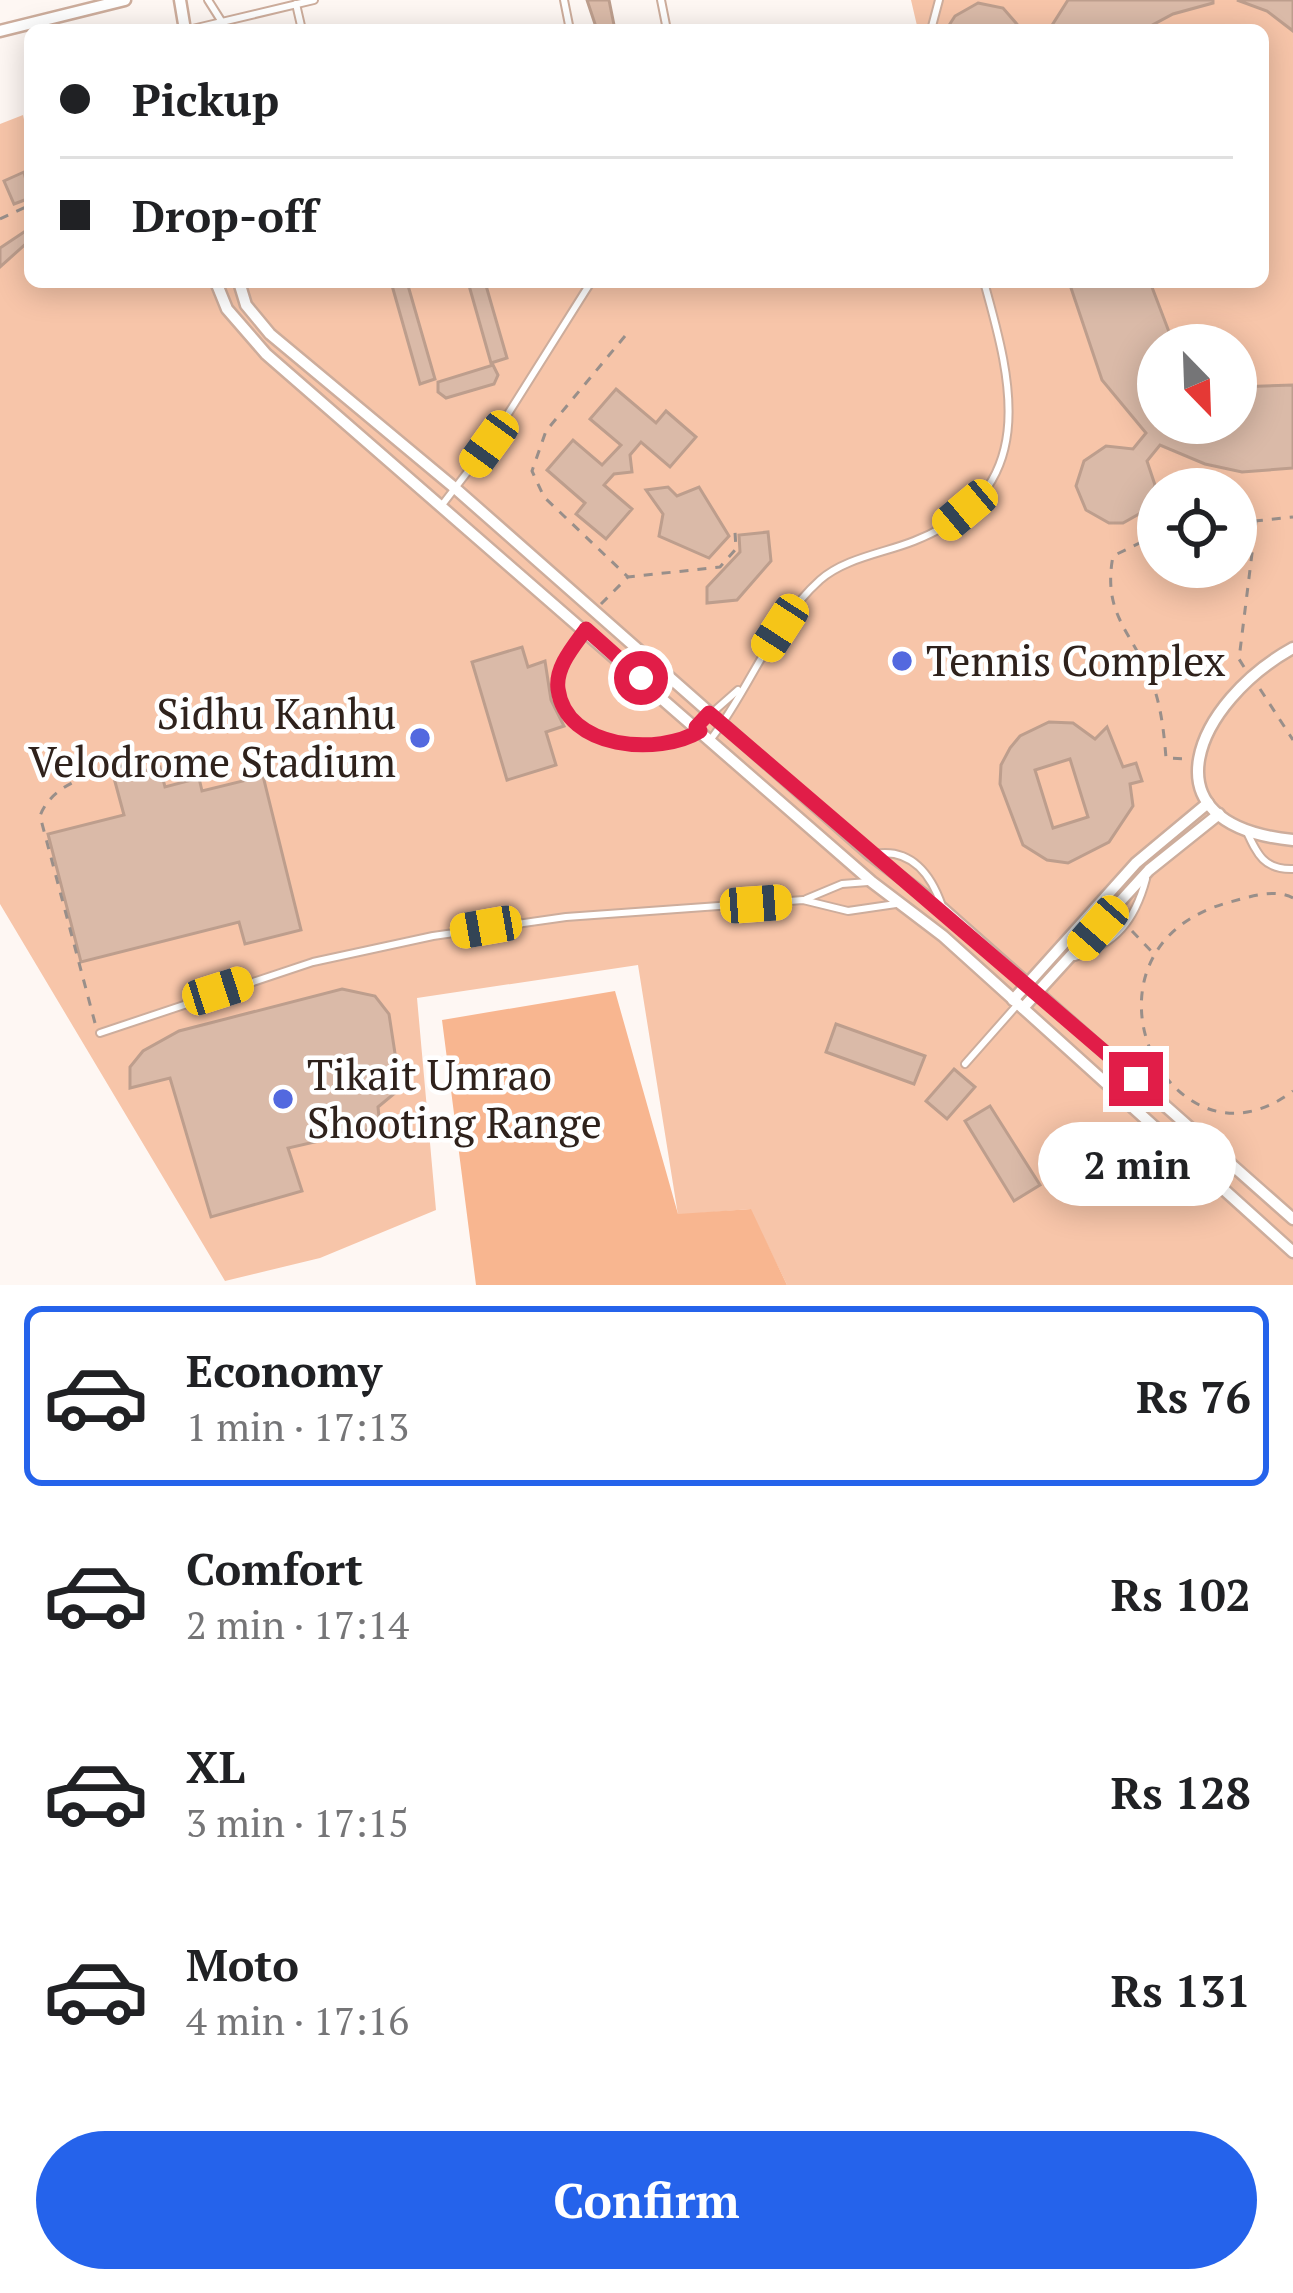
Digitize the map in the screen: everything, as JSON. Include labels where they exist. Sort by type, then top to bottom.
[{"type":"street","points":[[28,24],[125,0]]},
{"type":"street","points":[[219,288],[247,336],[1018,1004],[1293,1252]]},
{"type":"street","points":[[241,288],[270,334],[456,489],[871,855],[943,909],[1293,1220]]},
{"type":"street","points":[[1293,648],[1250,676],[1214,715],[1199,759],[1208,803],[1219,814],[1246,830],[1293,840]]},
{"type":"street","points":[[1018,1004],[1028,983],[1152,848],[1208,803]]},
{"type":"street","points":[[1018,1004],[1038,993],[1149,870],[1219,814]]},
{"type":"lane","points":[[232,24],[314,0]]},
{"type":"lane","points":[[296,4],[301,24]]},
{"type":"lane","points":[[442,505],[588,288]]},
{"type":"lane","points":[[702,732],[709,713],[738,691],[821,579],[945,527],[985,489],[1000,464],[1012,401],[985,288]]},
{"type":"lane","points":[[586,629],[560,671],[558,689],[574,721],[590,734],[626,743],[671,743],[722,724],[734,709],[738,691]]},
{"type":"lane","points":[[1246,830],[1260,860],[1276,869],[1293,869]]},
{"type":"lane","points":[[871,855],[904,855],[932,882],[943,909]]},
{"type":"lane","points":[[896,873],[904,855]]},
{"type":"lane","points":[[1073,957],[1101,949],[1126,925],[1149,870]]},
{"type":"lane","points":[[803,901],[842,884],[872,882]]},
{"type":"lane","points":[[100,1033],[268,975],[433,936],[566,917],[803,901],[848,911],[899,903]]},
{"type":"lane","points":[[965,1064],[1018,1004]]},
{"type":"path","points":[[625,336],[546,431],[532,471],[544,497],[628,577]]},
{"type":"path","points":[[1257,521],[1293,517]]},
{"type":"path","points":[[594,611],[628,577],[720,567],[736,549],[735,532]]},
{"type":"path","points":[[1137,544],[1113,556],[1108,587],[1111,607],[1153,683],[1166,758],[1199,759]]},
{"type":"path","points":[[1248,588],[1239,659],[1292,736]]},
{"type":"path","points":[[100,1033],[40,816],[45,801],[62,786],[168,755]]},
{"type":"path","points":[[1293,898],[1285,893],[1252,896],[1204,909],[1171,930],[1154,953],[1139,991],[1156,1067],[1177,1091],[1235,1115],[1258,1114],[1293,1091]]},
{"type":"path","points":[[1126,925],[1154,953]]},
{"type":"shaded area","points":[[911,0],[1293,0],[1293,1285],[787,1285],[750,1209],[678,1215],[638,965],[417,998],[436,1210],[320,1258],[225,1281],[0,904],[0,124],[23,115],[24,288],[1269,288],[1269,24],[917,24]]},
{"type":"shaded area","points":[[615,991],[678,1214],[751,1209],[787,1285],[476,1285],[442,1020]]},
{"type":"building","points":[[587,0],[609,0],[614,24],[595,24]]},
{"type":"building","points":[[1068,0],[1213,0],[1154,24],[1053,24]]},
{"type":"building","points":[[1237,0],[1293,0],[1293,31],[1267,11]]},
{"type":"building","points":[[978,3],[1003,8],[1017,24],[950,24]]},
{"type":"building","points":[[24,172],[24,200],[14,204],[4,181]]},
{"type":"building","points":[[24,232],[24,245],[0,267],[0,248]]},
{"type":"building","points":[[393,288],[409,288],[435,379],[420,384]]},
{"type":"building","points":[[470,288],[487,288],[507,358],[491,363]]},
{"type":"building","points":[[1071,288],[1152,288],[1166,324],[1137,324],[1137,422],[1102,380]]},
{"type":"building","points":[[493,365],[498,375],[494,384],[446,398],[438,392],[438,382]]},
{"type":"building","points":[[1293,385],[1293,468],[1224,468],[1160,445],[1147,461],[1149,468],[1137,468],[1137,515],[1123,523],[1109,523],[1086,510],[1076,486],[1084,461],[1106,446],[1133,449],[1137,444],[1257,444],[1257,386]]},
{"type":"building","points":[[616,389],[656,423],[666,411],[696,437],[670,467],[641,442],[630,455],[632,472],[614,474],[604,485],[632,509],[606,539],[576,514],[585,503],[547,470],[573,440],[602,465],[621,445],[590,419]]},
{"type":"building","points":[[668,487],[677,496],[699,487],[729,536],[709,558],[659,536],[663,514],[646,490]]},
{"type":"building","points":[[768,532],[771,561],[737,600],[707,603],[707,587],[740,552],[739,535]]},
{"type":"building","points":[[522,647],[528,667],[545,661],[551,700],[564,726],[546,732],[556,765],[507,780],[472,662]]},
{"type":"building","points":[[1049,722],[1073,723],[1095,739],[1107,727],[1123,767],[1136,763],[1142,781],[1130,784],[1133,806],[1109,842],[1068,863],[1047,860],[1023,845],[1000,784],[1001,765],[1020,736]],"holes":[[[1070,759],[1088,817],[1053,828],[1035,770]]]},
{"type":"building","points":[[160,767],[165,787],[199,778],[202,791],[263,776],[301,930],[245,944],[239,922],[81,962],[48,834],[124,815],[114,778]]},
{"type":"building","name":"Tikait Umrao Shooting Range","points":[[342,989],[375,996],[389,1014],[398,1073],[395,1093],[378,1107],[380,1127],[288,1148],[302,1191],[211,1217],[170,1078],[130,1088],[130,1067],[143,1051],[179,1031]]},
{"type":"building","points":[[836,1024],[925,1056],[914,1084],[826,1052]]},
{"type":"building","points":[[954,1069],[975,1087],[947,1119],[926,1101]]},
{"type":"building","points":[[990,1106],[1040,1185],[1014,1201],[965,1121]]},
{"type":"place","name":"Tennis Complex","points":[[902,661]]},
{"type":"place","name":"Sidhu Kanhu Velodrome Stadium","points":[[420,738]]},
{"type":"place","name":"Tikait Umrao Shooting Range","points":[[283,1099]]},
{"type":"route","points":[[641,678],[586,629],[560,671],[558,689],[574,721],[590,734],[626,743],[685,740],[700,731],[696,727],[709,713],[1136,1079]]}]
